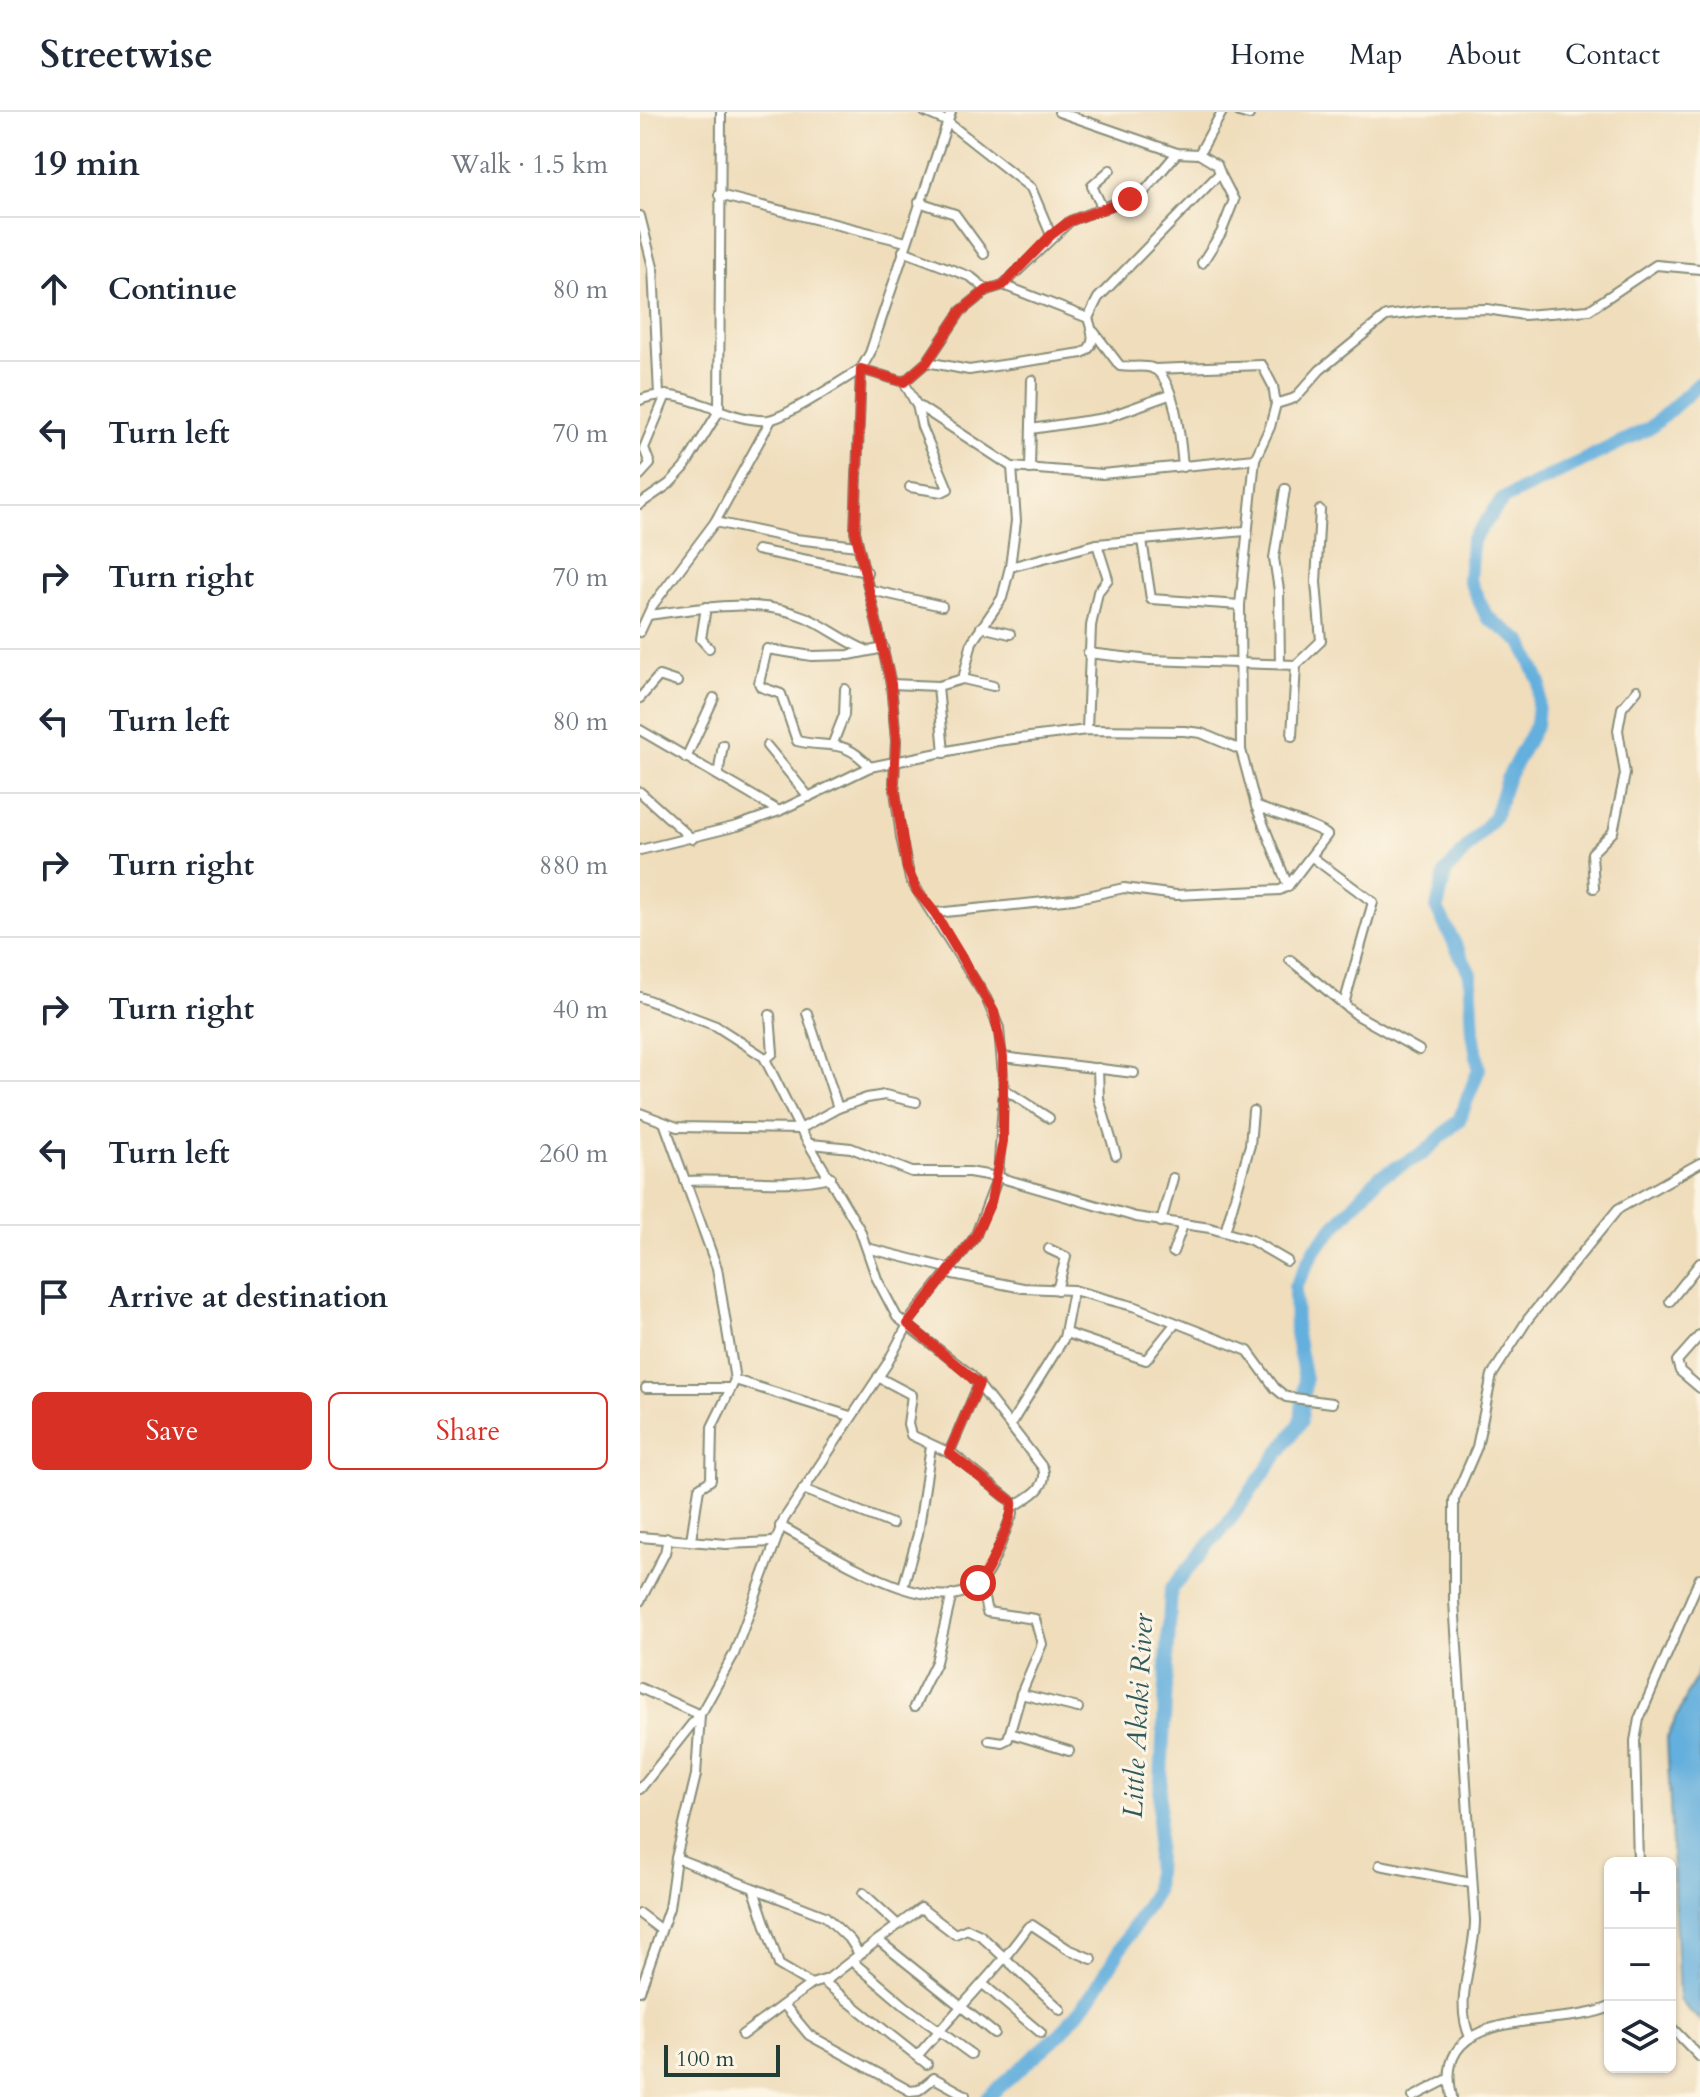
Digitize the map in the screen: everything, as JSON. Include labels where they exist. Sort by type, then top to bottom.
[{"type":"street","points":[[640,504],[669,484],[684,468],[719,411],[721,112]]},
{"type":"street","points":[[925,112],[946,121],[1031,188],[1051,235]]},
{"type":"street","points":[[640,1789],[700,1715],[734,1654],[780,1526],[878,1377],[908,1324],[975,1237],[998,1177],[1004,1089],[1003,1057],[994,1012],[935,913],[917,891],[907,868],[898,814],[891,684],[867,572],[858,546],[855,516],[861,369],[870,353],[951,112]]},
{"type":"street","points":[[1059,112],[1177,153],[1199,154],[1217,165],[1234,200],[1221,233],[1202,263]]},
{"type":"street","points":[[1199,154],[1222,112]]},
{"type":"street","points":[[1239,112],[1249,115]]},
{"type":"street","points":[[904,382],[927,362],[951,323],[987,290],[1003,285],[1051,235],[1070,221],[1144,192],[1177,153]]},
{"type":"street","points":[[1103,209],[1092,186],[1110,170]]},
{"type":"street","points":[[1088,318],[1098,298],[1220,173]]},
{"type":"street","points":[[719,195],[904,247],[971,277],[987,290]]},
{"type":"street","points":[[919,202],[955,214],[984,254]]},
{"type":"street","points":[[640,216],[653,267],[662,395],[644,448],[650,464],[640,475]]},
{"type":"street","points":[[1276,404],[1295,398],[1320,370],[1386,316],[1433,310],[1487,309],[1524,315],[1589,310],[1656,265],[1700,269]]},
{"type":"street","points":[[1003,285],[1088,318],[1094,332],[1120,366],[1154,369],[1262,365],[1273,386],[1276,404],[1270,427],[1255,459],[1245,531],[1240,605],[1241,750],[1256,806],[1288,886]]},
{"type":"street","points":[[927,362],[969,370],[1082,353],[1091,345],[1094,332]]},
{"type":"street","points":[[640,632],[650,610],[715,522],[771,420],[861,369],[904,382],[916,404],[922,427],[948,489],[942,492],[910,487]]},
{"type":"street","points":[[1154,369],[1179,418],[1183,467]]},
{"type":"street","points":[[1030,469],[1032,380]]},
{"type":"street","points":[[640,400],[662,395],[719,411],[771,420]]},
{"type":"street","points":[[1031,429],[1105,418],[1169,395]]},
{"type":"street","points":[[916,404],[1012,467],[1102,474],[1255,459]]},
{"type":"street","points":[[963,679],[972,642],[1002,598],[1010,567],[1016,521],[1012,467]]},
{"type":"street","points":[[1280,664],[1279,590],[1274,558],[1285,489]]},
{"type":"street","points":[[1292,736],[1296,665],[1321,641],[1316,582],[1320,510]]},
{"type":"street","points":[[715,522],[795,539],[858,546]]},
{"type":"street","points":[[1010,567],[1097,544],[1245,531]]},
{"type":"street","points":[[1142,540],[1151,599],[1240,605]]},
{"type":"street","points":[[1087,730],[1088,653],[1098,592],[1108,579],[1097,544]]},
{"type":"street","points":[[757,550],[867,572]]},
{"type":"street","points":[[871,590],[942,606]]},
{"type":"street","points":[[640,601],[650,610],[759,606],[789,611],[866,650]]},
{"type":"street","points":[[706,607],[701,639],[709,648]]},
{"type":"street","points":[[981,627],[1010,634]]},
{"type":"street","points":[[870,767],[858,754],[833,743],[797,741],[781,694],[759,686],[764,652],[772,649],[825,655],[884,648]]},
{"type":"street","points":[[1088,653],[1296,665]]},
{"type":"street","points":[[640,698],[659,676],[677,682]]},
{"type":"street","points":[[891,684],[938,686],[963,679],[993,686]]},
{"type":"street","points":[[938,686],[944,753]]},
{"type":"street","points":[[833,743],[844,715],[845,689]]},
{"type":"street","points":[[1594,888],[1592,853],[1613,832],[1624,783],[1618,730],[1622,708],[1637,690]]},
{"type":"street","points":[[686,758],[714,698]]},
{"type":"street","points":[[640,730],[779,811]]},
{"type":"street","points":[[640,850],[692,839],[779,811],[870,767],[997,741],[1087,730],[1184,731],[1201,733],[1241,750]]},
{"type":"street","points":[[718,775],[723,745]]},
{"type":"street","points":[[767,746],[809,797]]},
{"type":"street","points":[[640,792],[692,839]]},
{"type":"street","points":[[935,913],[1074,899],[1124,888],[1176,895],[1272,892],[1288,886],[1326,840],[1325,831],[1284,819],[1256,806]]},
{"type":"street","points":[[1312,857],[1373,902],[1344,1004]]},
{"type":"street","points":[[1290,960],[1344,1004],[1419,1050]]},
{"type":"street","points":[[640,997],[716,1026],[766,1059],[800,1129],[831,1177],[897,1317],[979,1384],[1011,1424],[1045,1475],[1041,1489],[1013,1507],[980,1581],[987,1612],[1037,1622],[1042,1644],[1021,1694],[1010,1733],[1005,1742],[989,1740]]},
{"type":"street","points":[[807,1013],[838,1108]]},
{"type":"street","points":[[766,1059],[773,1053],[770,1015]]},
{"type":"street","points":[[1003,1057],[1134,1073]]},
{"type":"street","points":[[1098,1068],[1099,1099],[1116,1155]]},
{"type":"street","points":[[1004,1089],[1049,1118]]},
{"type":"street","points":[[642,1117],[665,1125],[800,1129],[838,1108],[885,1095],[916,1102]]},
{"type":"street","points":[[1225,1232],[1250,1145],[1253,1111]]},
{"type":"street","points":[[665,1125],[717,1268],[733,1384],[712,1427],[711,1480],[699,1488],[691,1540]]},
{"type":"street","points":[[811,1144],[851,1148],[912,1172],[969,1172],[998,1177],[1161,1222],[1225,1232],[1251,1240],[1287,1261]]},
{"type":"street","points":[[1470,2037],[1462,2010],[1475,1937],[1452,1537],[1454,1500],[1477,1447],[1492,1375],[1528,1319],[1618,1209],[1700,1163]]},
{"type":"street","points":[[685,1181],[727,1179],[791,1184],[831,1177]]},
{"type":"street","points":[[1161,1222],[1173,1178]]},
{"type":"street","points":[[1173,1252],[1183,1225]]},
{"type":"street","points":[[867,1248],[1023,1288],[1073,1290],[1136,1307],[1248,1351],[1275,1388],[1292,1400],[1329,1403]]},
{"type":"street","points":[[1049,1249],[1066,1257],[1057,1290]]},
{"type":"street","points":[[1670,1301],[1700,1263]]},
{"type":"street","points":[[1011,1424],[1066,1333],[1073,1290]]},
{"type":"street","points":[[1066,1333],[1146,1360],[1175,1324]]},
{"type":"street","points":[[1700,1335],[1677,1361],[1680,1371],[1700,1388]]},
{"type":"street","points":[[878,1377],[912,1395],[909,1430],[931,1446],[949,1453],[1008,1498],[1013,1507]]},
{"type":"street","points":[[646,1388],[733,1384],[850,1416]]},
{"type":"street","points":[[949,1453],[979,1384]]},
{"type":"street","points":[[903,1587],[918,1534],[931,1446]]},
{"type":"street","points":[[803,1489],[892,1524]]},
{"type":"street","points":[[780,1526],[844,1562],[928,1595],[952,1594],[980,1581]]},
{"type":"street","points":[[640,1537],[726,1544],[773,1542]]},
{"type":"street","points":[[640,1601],[665,1553],[668,1538]]},
{"type":"street","points":[[1638,1857],[1635,1741],[1639,1719],[1700,1578]]},
{"type":"street","points":[[914,1707],[925,1690],[936,1662],[952,1594]]},
{"type":"street","points":[[640,1688],[700,1715]]},
{"type":"street","points":[[1021,1694],[1078,1708]]},
{"type":"street","points":[[640,1991],[676,1878],[676,1858],[696,1775],[700,1715]]},
{"type":"street","points":[[1010,1733],[1069,1751]]},
{"type":"street","points":[[676,1858],[825,1916],[851,1941],[856,1957],[940,2031],[971,2054]]},
{"type":"street","points":[[1380,1865],[1471,1883]]},
{"type":"street","points":[[754,1890],[772,1939],[775,1960],[811,1984]]},
{"type":"street","points":[[863,1893],[898,1925]]},
{"type":"street","points":[[742,2035],[811,1984],[824,1982],[921,1908],[955,1934],[969,1929],[1005,1957],[1061,2010]]},
{"type":"street","points":[[640,1914],[661,1930]]},
{"type":"street","points":[[918,2055],[959,2005],[984,1985],[1032,1925],[1068,1949],[1092,1959]]},
{"type":"street","points":[[878,1940],[994,2033]]},
{"type":"street","points":[[824,1982],[927,2064]]},
{"type":"street","points":[[984,1985],[1041,2033]]},
{"type":"street","points":[[785,2006],[809,2035],[910,2091],[919,2090],[934,2078],[965,2095]]},
{"type":"street","points":[[1452,2097],[1448,2079],[1458,2051],[1470,2037],[1501,2024],[1581,2015],[1604,2009]]},
{"type":"street","points":[[1676,2032],[1700,2057]]},
{"type":"street","points":[[1413,2097],[1448,2079]]},
{"type":"water","points":[[1700,1667],[1700,2021],[1679,2000],[1676,1857],[1672,1857],[1667,1738]]},
{"type":"waterway","name":"Little Akaki River","points":[[988,2097],[1061,2033],[1092,1995],[1155,1892],[1171,1589],[1227,1524],[1301,1422],[1305,1380],[1296,1334],[1295,1287],[1315,1249],[1379,1177],[1424,1153],[1459,1120],[1479,1069],[1473,1032],[1470,974],[1437,909],[1445,873],[1495,816],[1507,779],[1536,725],[1540,683],[1522,642],[1487,617],[1469,580],[1472,541],[1503,499],[1650,428],[1700,383]]},
{"type":"route","points":[[978,1583],[987,1572],[1013,1513],[1012,1502],[949,1453],[979,1384],[908,1324],[975,1237],[991,1202],[1003,1141],[1002,1047],[994,1012],[935,913],[917,891],[907,868],[894,783],[896,741],[891,684],[855,531],[861,369],[904,382],[927,362],[961,311],[987,290],[1003,285],[1051,235],[1070,221],[1130,199]]}]
